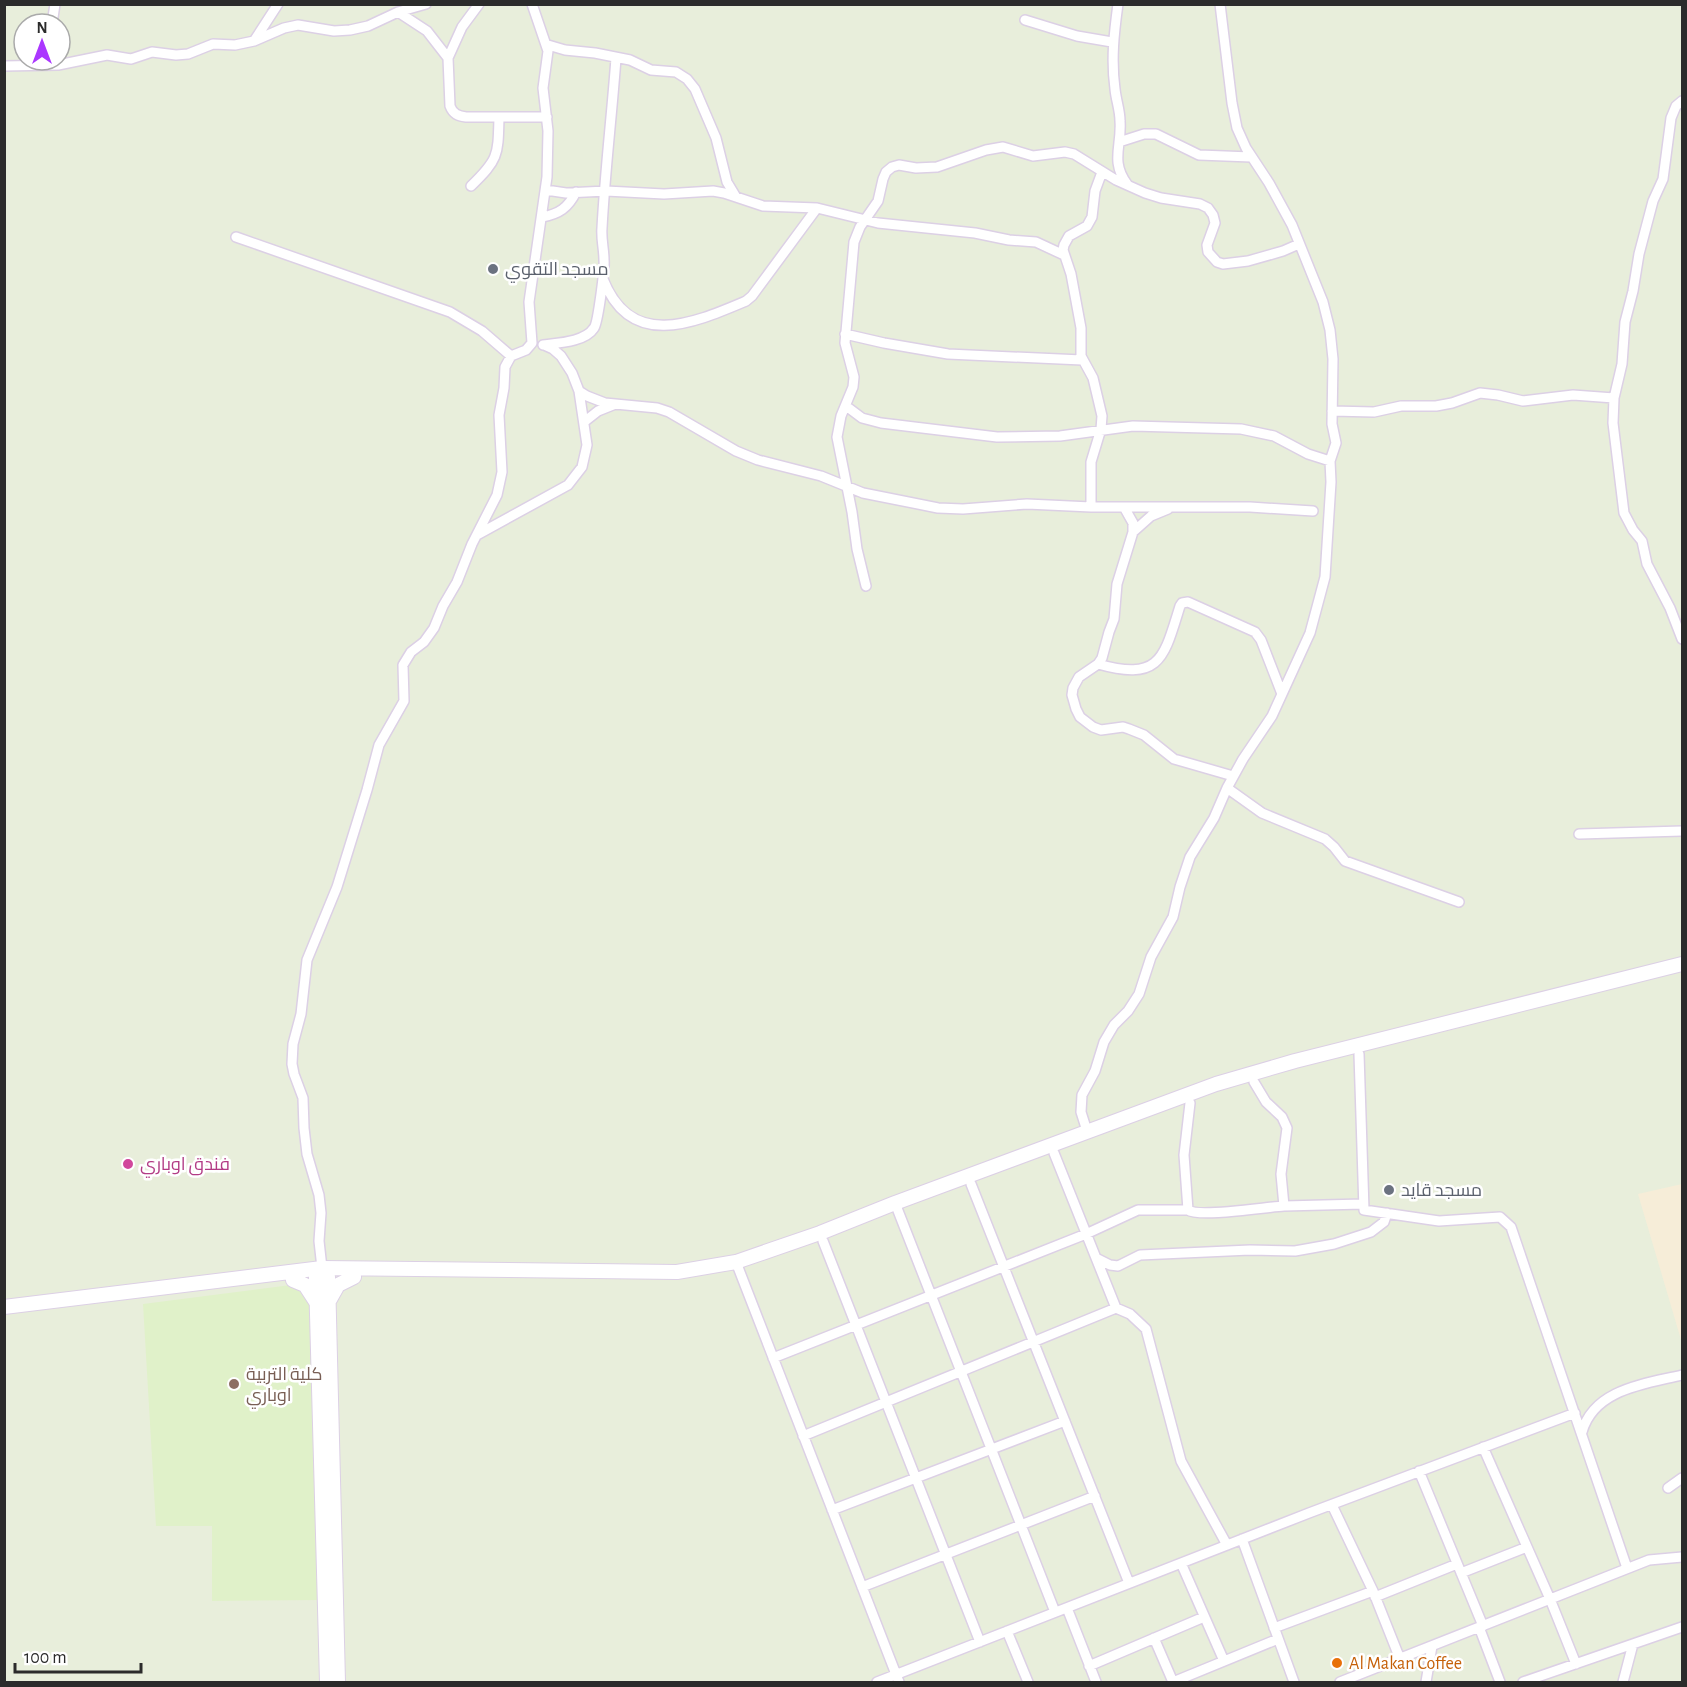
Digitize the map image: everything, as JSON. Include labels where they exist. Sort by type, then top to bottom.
[{"type":"street","points":[[254,41],[278,4]]},
{"type":"street","points":[[72,60],[107,55],[131,59],[152,51],[182,54],[213,44],[235,45],[254,41],[291,26],[304,25],[334,31],[359,28],[398,12],[426,4]]},
{"type":"street","points":[[479,4],[462,27],[448,58],[452,111],[461,116],[547,117]]},
{"type":"street","points":[[338,1683],[319,1241],[321,1214],[319,1195],[307,1154],[303,1128],[303,1098],[292,1064],[293,1044],[303,1002],[305,970],[310,951],[334,895],[379,745],[404,701],[403,664],[411,651],[424,642],[434,628],[493,506],[500,484],[502,460],[499,415],[505,367],[511,356],[526,350],[532,344],[529,302],[546,190],[548,146],[543,88],[548,45],[532,4]]},
{"type":"street","points":[[1118,4],[1112,42],[1114,86],[1120,122],[1117,162],[1123,179],[1129,186]]},
{"type":"street","points":[[1087,1131],[1081,1112],[1082,1095],[1095,1071],[1104,1042],[1114,1025],[1128,1011],[1139,994],[1151,957],[1173,917],[1190,857],[1214,818],[1233,776],[1272,716],[1310,633],[1321,596],[1327,558],[1330,461],[1336,443],[1332,411],[1333,359],[1330,330],[1323,302],[1285,211],[1251,157],[1237,128],[1220,4]]},
{"type":"street","points":[[398,12],[427,31],[448,58]]},
{"type":"street","points":[[1024,20],[1077,36],[1112,42]]},
{"type":"street","points":[[548,45],[565,50],[630,60],[651,70],[676,72],[692,83],[716,138],[727,182],[736,196]]},
{"type":"street","points":[[532,344],[543,345],[576,339],[592,331],[598,320],[603,279],[602,236],[616,58]]},
{"type":"street","points":[[1683,101],[1676,106],[1671,118],[1663,179],[1653,201],[1642,243],[1634,291],[1625,322],[1622,364],[1614,398],[1613,423],[1624,513],[1642,541],[1647,564],[1683,639]]},
{"type":"street","points":[[471,186],[489,168],[496,156],[499,117]]},
{"type":"street","points":[[1119,142],[1156,134],[1199,155],[1251,157]]},
{"type":"street","points":[[866,586],[837,437],[838,426],[851,397],[854,377],[846,351],[845,334],[854,243],[860,226],[878,201],[886,172],[892,167],[899,165],[937,168],[986,150],[1003,147],[1033,156],[1065,152],[1074,154],[1129,186],[1161,198],[1200,204],[1208,208],[1215,223],[1207,245],[1208,252],[1217,262],[1223,264],[1248,261],[1299,244]]},
{"type":"street","points":[[1091,507],[1092,462],[1102,416],[1093,378],[1082,360],[1079,317],[1071,274],[1064,255],[1064,245],[1068,236],[1087,226],[1092,217],[1095,190],[1102,172]]},
{"type":"street","points":[[546,190],[664,194],[712,191],[778,208],[817,208],[890,225],[975,233],[1036,243],[1064,255]]},
{"type":"street","points":[[542,217],[563,210],[571,202],[576,192]]},
{"type":"street","points":[[603,279],[617,304],[635,319],[660,326],[674,326],[699,320],[746,301],[752,296],[817,208]]},
{"type":"street","points":[[236,237],[450,312],[482,331],[511,356]]},
{"type":"street","points":[[845,334],[884,344],[948,354],[1082,360]]},
{"type":"street","points":[[477,535],[559,491],[576,477],[586,456],[579,391],[572,373],[561,356],[553,349],[543,345]]},
{"type":"street","points":[[579,391],[596,400],[657,408],[669,412],[690,426],[747,456],[821,476],[873,495],[938,508],[975,509],[1027,504],[1091,507],[1250,507],[1313,511]]},
{"type":"street","points":[[1332,411],[1374,412],[1401,406],[1436,406],[1480,393],[1523,401],[1574,395],[1614,398]]},
{"type":"street","points":[[584,422],[598,411],[615,404]]},
{"type":"street","points":[[846,406],[871,421],[976,436],[1039,437],[1133,426],[1241,429],[1274,436],[1308,454],[1330,461]]},
{"type":"street","points":[[1124,507],[1133,523],[1133,532],[1118,584],[1114,619],[1102,658],[1098,664],[1079,677],[1073,688],[1072,695],[1076,710],[1086,723],[1101,730],[1130,729],[1144,735],[1174,759],[1233,776]]},
{"type":"street","points":[[1133,532],[1151,516],[1173,507]]},
{"type":"street","points":[[1098,664],[1134,669],[1149,667],[1156,663],[1166,651],[1180,606],[1188,602],[1256,632],[1282,694]]},
{"type":"street","points":[[1227,788],[1262,813],[1325,839],[1345,861],[1459,903]]},
{"type":"street","points":[[1579,834],[1683,831]]},
{"type":"street","points":[[4,1316],[293,1280],[322,1274],[354,1277],[678,1281],[823,1241],[896,1207],[1087,1131],[1216,1084],[1295,1061],[1683,964]]},
{"type":"street","points":[[4,1307],[322,1274],[677,1272],[737,1266],[820,1233],[971,1184],[1190,1103],[1254,1082],[1683,973]]},
{"type":"street","points":[[1359,1054],[1364,1210],[1439,1221],[1500,1217],[1511,1227],[1627,1568]]},
{"type":"street","points":[[1254,1082],[1266,1102],[1282,1118],[1287,1128],[1281,1174],[1284,1206]]},
{"type":"street","points":[[1188,1210],[1184,1155],[1190,1103]]},
{"type":"street","points":[[1054,1153],[1116,1308],[1130,1314],[1146,1329],[1180,1461],[1227,1545]]},
{"type":"street","points":[[971,1184],[1129,1583]]},
{"type":"street","points":[[773,1358],[1086,1234],[1138,1210],[1188,1210],[1192,1213],[1284,1206],[1363,1204]]},
{"type":"street","points":[[896,1207],[1055,1612]]},
{"type":"street","points":[[1096,1258],[1118,1266],[1140,1255],[1250,1250],[1295,1251],[1334,1244],[1371,1232],[1384,1222],[1387,1213]]},
{"type":"street","points":[[823,1241],[980,1642]]},
{"type":"street","points":[[737,1266],[897,1679]]},
{"type":"street","points":[[327,1683],[323,1305],[338,1285],[354,1277]]},
{"type":"street","points":[[293,1280],[300,1281],[323,1305]]},
{"type":"street","points":[[803,1436],[1116,1308]]},
{"type":"street","points":[[1582,1432],[1590,1412],[1607,1398],[1636,1387],[1683,1375]]},
{"type":"street","points":[[877,1683],[897,1679],[1055,1612],[1483,1446],[1575,1413]]},
{"type":"street","points":[[832,1510],[1065,1420]]},
{"type":"street","points":[[1483,1446],[1576,1664]]},
{"type":"street","points":[[1419,1471],[1459,1568],[1500,1683]]},
{"type":"street","points":[[1668,1488],[1683,1478]]},
{"type":"street","points":[[862,1587],[1095,1496]]},
{"type":"street","points":[[1332,1504],[1374,1594],[1400,1659]]},
{"type":"street","points":[[1242,1539],[1294,1683]]},
{"type":"street","points":[[1274,1628],[1374,1594],[1527,1547]]},
{"type":"street","points":[[1340,1683],[1627,1568],[1649,1560],[1683,1557]]},
{"type":"street","points":[[1181,1563],[1224,1661]]},
{"type":"street","points":[[1067,1608],[1096,1683]]},
{"type":"street","points":[[1089,1666],[1204,1617]]},
{"type":"street","points":[[1523,1683],[1683,1627]]},
{"type":"street","points":[[1007,1631],[1028,1683]]},
{"type":"street","points":[[1154,1638],[1173,1682],[1278,1639]]},
{"type":"street","points":[[1623,1683],[1633,1644]]},
{"type":"street","points":[[1426,1683],[1432,1646]]},
{"type":"shaded area","points":[[1682,1184],[1682,1343],[1638,1194]]},
{"type":"shaded area","name":"كلية التربية اوباري","points":[[291,1285],[317,1299],[323,1600],[212,1601],[212,1526],[156,1526],[143,1304]]},
{"type":"place","name":"مسجد التقوي","points":[[493,269]]},
{"type":"place","name":"فندق اوباري","points":[[128,1164]]},
{"type":"place","name":"مسجد قايد","points":[[1389,1190]]},
{"type":"place","name":"كلية التربية اوباري","points":[[234,1384]]},
{"type":"place","name":"Al Makan Coffee","points":[[1337,1663]]}]
